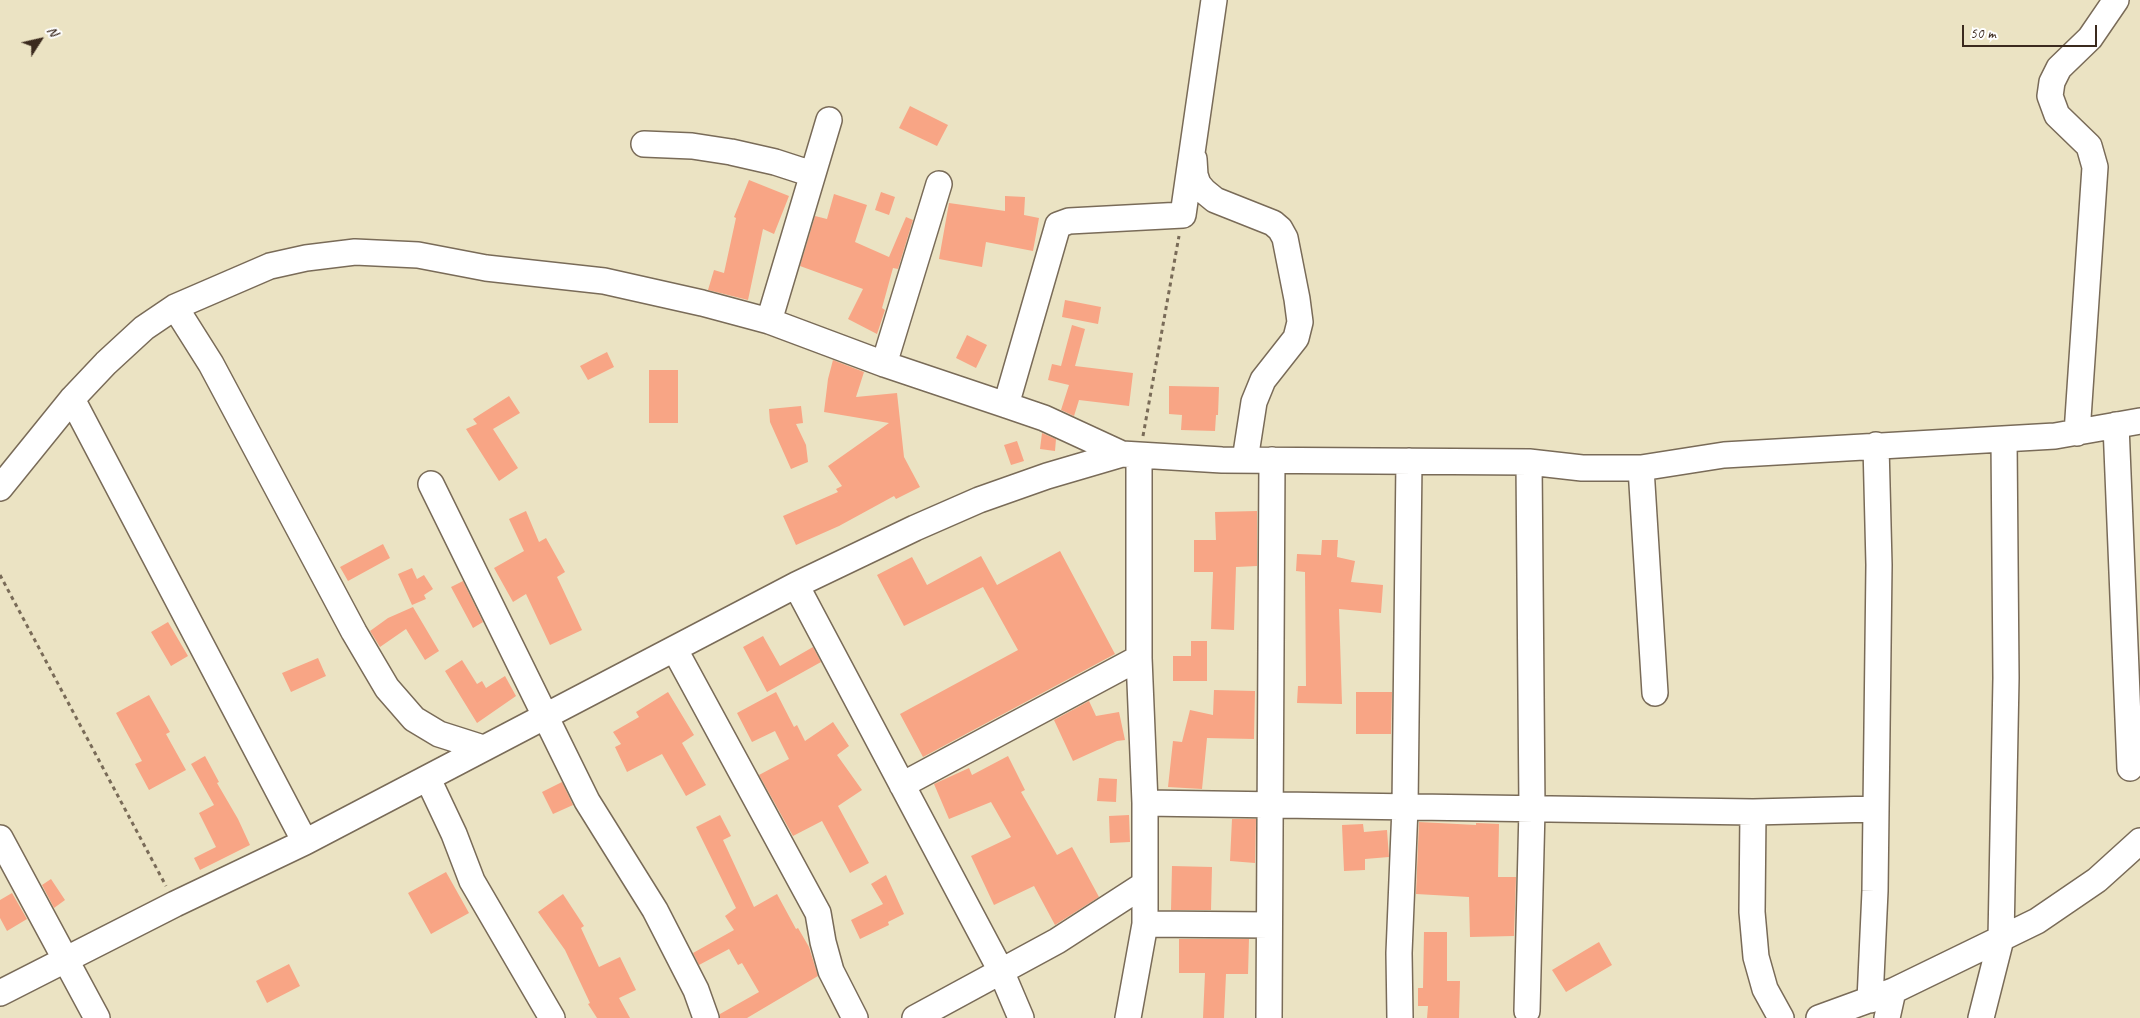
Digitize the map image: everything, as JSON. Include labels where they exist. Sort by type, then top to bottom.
[{"type":"street","points":[[1006,405],[1058,225],[1069,221],[1183,215],[1214,0]]},
{"type":"street","points":[[2077,433],[2095,168],[2089,146],[2056,115],[2050,96],[2052,82],[2059,68],[2090,38],[2116,0]]},
{"type":"street","points":[[769,321],[829,120]]},
{"type":"street","points":[[644,144],[692,146],[731,152],[775,162],[812,174]]},
{"type":"street","points":[[1193,147],[1195,174],[1198,184],[1204,191],[1216,200],[1273,223],[1280,229],[1285,238],[1297,299],[1300,322],[1296,338],[1263,380],[1257,394],[1247,434],[1245,460]]},
{"type":"street","points":[[884,364],[939,184]]},
{"type":"street","points":[[0,488],[72,399],[106,363],[138,334],[175,306],[270,266],[306,258],[355,252],[418,255],[486,268],[604,281],[658,292],[769,321],[884,364],[1044,418],[1131,456]]},
{"type":"street","points":[[175,306],[211,364],[350,624],[387,688],[414,719],[439,734],[483,748]]},
{"type":"street","points":[[72,399],[305,842]]},
{"type":"street","points":[[0,993],[428,779],[483,748],[675,650],[796,585],[915,528],[979,500],[1047,476],[1131,456],[1245,460],[1529,462],[1582,468],[1641,468],[1724,455],[2077,433],[2140,421]]},
{"type":"street","points":[[2116,425],[2130,768]]},
{"type":"street","points":[[1981,1018],[2001,939],[2006,678],[2004,439]]},
{"type":"street","points":[[1870,1000],[1875,891],[1878,565],[1876,445]]},
{"type":"street","points":[[1128,1018],[1145,924],[1145,803],[1131,456]]},
{"type":"street","points":[[1269,1018],[1272,460]]},
{"type":"street","points":[[1400,1018],[1399,953],[1405,806],[1409,461]]},
{"type":"street","points":[[1527,1011],[1532,809],[1529,462]]},
{"type":"street","points":[[1641,468],[1655,693]]},
{"type":"street","points":[[431,484],[547,715],[587,801],[659,917],[696,990],[706,1018]]},
{"type":"street","points":[[796,585],[1001,971],[1021,1018]]},
{"type":"street","points":[[675,650],[818,913],[831,971],[855,1018]]},
{"type":"street","points":[[902,785],[1139,658]]},
{"type":"street","points":[[428,779],[454,834],[472,881],[552,1018]]},
{"type":"street","points":[[1145,803],[1753,812],[1875,809]]},
{"type":"street","points":[[1753,812],[1752,912],[1756,957],[1765,989],[1781,1018]]},
{"type":"street","points":[[0,838],[64,960],[97,1018]]},
{"type":"street","points":[[1819,1018],[1893,991],[2050,913],[2079,894],[2140,841]]},
{"type":"street","points":[[915,1018],[1057,940],[1145,884]]},
{"type":"street","points":[[1145,924],[1269,925]]},
{"type":"street","points":[[1887,1018],[1893,991]]},
{"type":"path","points":[[1131,456],[1183,215]]},
{"type":"path","points":[[0,575],[175,904]]},
{"type":"building","points":[[910,106],[948,125],[937,146],[899,128]]},
{"type":"building","points":[[749,180],[789,196],[774,234],[763,229],[748,300],[708,290],[714,270],[724,273],[736,218],[734,217]]},
{"type":"building","points":[[881,192],[895,197],[889,215],[875,210]]},
{"type":"building","points":[[834,194],[867,205],[855,242],[889,257],[906,217],[913,220],[898,269],[893,268],[882,308],[885,310],[877,334],[848,319],[863,289],[800,266],[815,216],[827,219]]},
{"type":"building","points":[[1005,196],[1025,197],[1024,215],[1039,218],[1033,251],[986,242],[982,267],[939,259],[949,203],[1005,211]]},
{"type":"building","points":[[1065,300],[1101,307],[1098,324],[1062,317]]},
{"type":"building","points":[[1072,325],[1085,329],[1075,366],[1133,373],[1129,406],[1079,400],[1074,416],[1061,410],[1069,385],[1048,380],[1052,364],[1061,366]]},
{"type":"building","points":[[967,335],[987,345],[976,368],[956,358]]},
{"type":"building","points":[[607,352],[614,367],[588,380],[580,366]]},
{"type":"building","points":[[833,360],[864,372],[856,397],[897,393],[904,457],[920,487],[896,499],[894,496],[839,526],[796,545],[783,516],[838,492],[836,489],[842,486],[828,466],[889,423],[824,412],[828,379]]},
{"type":"building","points":[[649,370],[678,370],[678,423],[649,423]]},
{"type":"building","points":[[1169,386],[1219,387],[1218,415],[1216,415],[1215,431],[1181,430],[1182,415],[1169,414]]},
{"type":"building","points":[[509,396],[520,413],[493,429],[518,468],[499,481],[466,429],[477,424],[473,419]]},
{"type":"building","points":[[801,406],[803,423],[796,424],[806,445],[808,462],[791,469],[770,422],[769,409]]},
{"type":"building","points":[[1042,433],[1056,439],[1055,451],[1040,449]]},
{"type":"building","points":[[1017,441],[1024,461],[1011,465],[1004,445]]},
{"type":"building","points":[[526,511],[539,542],[546,538],[565,572],[557,577],[582,630],[550,645],[526,594],[513,602],[494,568],[524,551],[509,519]]},
{"type":"building","points":[[1257,511],[1257,566],[1236,567],[1234,630],[1211,629],[1213,572],[1194,572],[1194,540],[1216,540],[1215,512]]},
{"type":"building","points":[[1322,540],[1338,540],[1337,557],[1355,561],[1351,582],[1383,585],[1381,613],[1339,609],[1342,704],[1297,703],[1298,686],[1306,686],[1305,572],[1296,571],[1297,554],[1321,555]]},
{"type":"building","points":[[383,544],[390,558],[348,581],[340,567]]},
{"type":"building","points":[[1060,551],[1115,654],[923,757],[900,714],[1018,650],[983,587],[904,626],[877,575],[912,557],[927,585],[981,556],[997,585]]},
{"type":"building","points":[[412,568],[417,579],[424,575],[433,589],[424,595],[426,599],[412,605],[398,574]]},
{"type":"building","points":[[463,581],[483,622],[473,628],[451,587]]},
{"type":"building","points":[[413,607],[439,651],[425,660],[406,629],[380,647],[370,631],[388,618]]},
{"type":"building","points":[[168,622],[188,656],[171,666],[151,632]]},
{"type":"building","points":[[763,636],[780,666],[813,647],[821,662],[767,692],[743,647]]},
{"type":"building","points":[[1191,641],[1207,641],[1207,681],[1173,681],[1173,656],[1191,656]]},
{"type":"building","points":[[318,658],[326,676],[291,692],[282,673]]},
{"type":"building","points":[[462,660],[477,684],[482,681],[486,688],[505,676],[516,696],[477,723],[445,671]]},
{"type":"building","points":[[1214,690],[1255,691],[1254,739],[1207,738],[1202,789],[1168,787],[1173,741],[1182,742],[1190,710],[1213,715]]},
{"type":"building","points":[[668,692],[694,735],[682,743],[706,785],[686,796],[662,754],[627,772],[615,747],[621,744],[613,732],[639,717],[636,712]]},
{"type":"building","points":[[776,692],[794,727],[797,725],[805,741],[833,722],[849,746],[837,755],[862,790],[838,806],[869,863],[850,873],[822,821],[793,836],[759,775],[789,759],[775,731],[752,742],[737,713]]},
{"type":"building","points":[[1356,692],[1392,692],[1391,734],[1356,734]]},
{"type":"building","points":[[149,695],[170,732],[166,734],[186,770],[149,790],[135,764],[142,761],[116,713]]},
{"type":"building","points":[[1089,701],[1096,716],[1119,712],[1125,740],[1117,741],[1073,761],[1054,720]]},
{"type":"building","points":[[205,756],[250,845],[200,870],[194,858],[216,847],[199,813],[214,805],[191,764]]},
{"type":"building","points":[[1008,756],[1025,790],[1021,792],[1057,855],[1072,847],[1099,897],[1055,925],[1034,886],[994,905],[971,856],[1011,837],[991,802],[949,819],[934,784],[969,768],[972,775]]},
{"type":"building","points":[[1099,778],[1117,779],[1116,802],[1097,801]]},
{"type":"building","points":[[562,782],[573,805],[553,814],[542,792]]},
{"type":"building","points":[[720,815],[731,836],[723,840],[754,907],[777,894],[796,929],[798,928],[809,947],[818,976],[747,1018],[720,1018],[720,1014],[759,992],[742,963],[738,965],[729,949],[699,965],[693,953],[734,930],[725,916],[736,908],[696,827]]},
{"type":"building","points":[[1129,815],[1130,842],[1110,843],[1109,816]]},
{"type":"building","points":[[1232,819],[1256,819],[1255,863],[1230,861]]},
{"type":"building","points":[[1419,822],[1476,825],[1476,823],[1499,824],[1498,877],[1516,877],[1514,936],[1470,937],[1469,897],[1416,894]]},
{"type":"building","points":[[1363,824],[1364,832],[1387,830],[1389,857],[1365,859],[1365,870],[1344,871],[1342,825]]},
{"type":"building","points":[[1172,866],[1212,867],[1211,910],[1171,910]]},
{"type":"building","points":[[446,872],[469,913],[431,934],[408,893]]},
{"type":"building","points":[[886,875],[904,914],[888,922],[889,925],[860,939],[851,920],[883,904],[871,884]]},
{"type":"building","points":[[51,879],[65,900],[54,908],[42,885]]},
{"type":"building","points":[[12,893],[27,919],[7,931],[0,918],[0,900]]},
{"type":"building","points":[[563,894],[584,926],[581,928],[599,967],[620,957],[636,990],[619,998],[630,1018],[597,1018],[588,1004],[590,1003],[565,950],[538,912]]},
{"type":"building","points":[[1424,932],[1447,932],[1447,981],[1460,981],[1459,1018],[1427,1018],[1428,1006],[1418,1006],[1418,988],[1423,988]]},
{"type":"building","points":[[1179,939],[1249,939],[1248,974],[1226,974],[1224,1018],[1203,1018],[1205,973],[1179,973]]},
{"type":"building","points":[[1599,942],[1612,965],[1566,992],[1552,970]]},
{"type":"building","points":[[289,964],[300,986],[267,1003],[256,981]]}]
